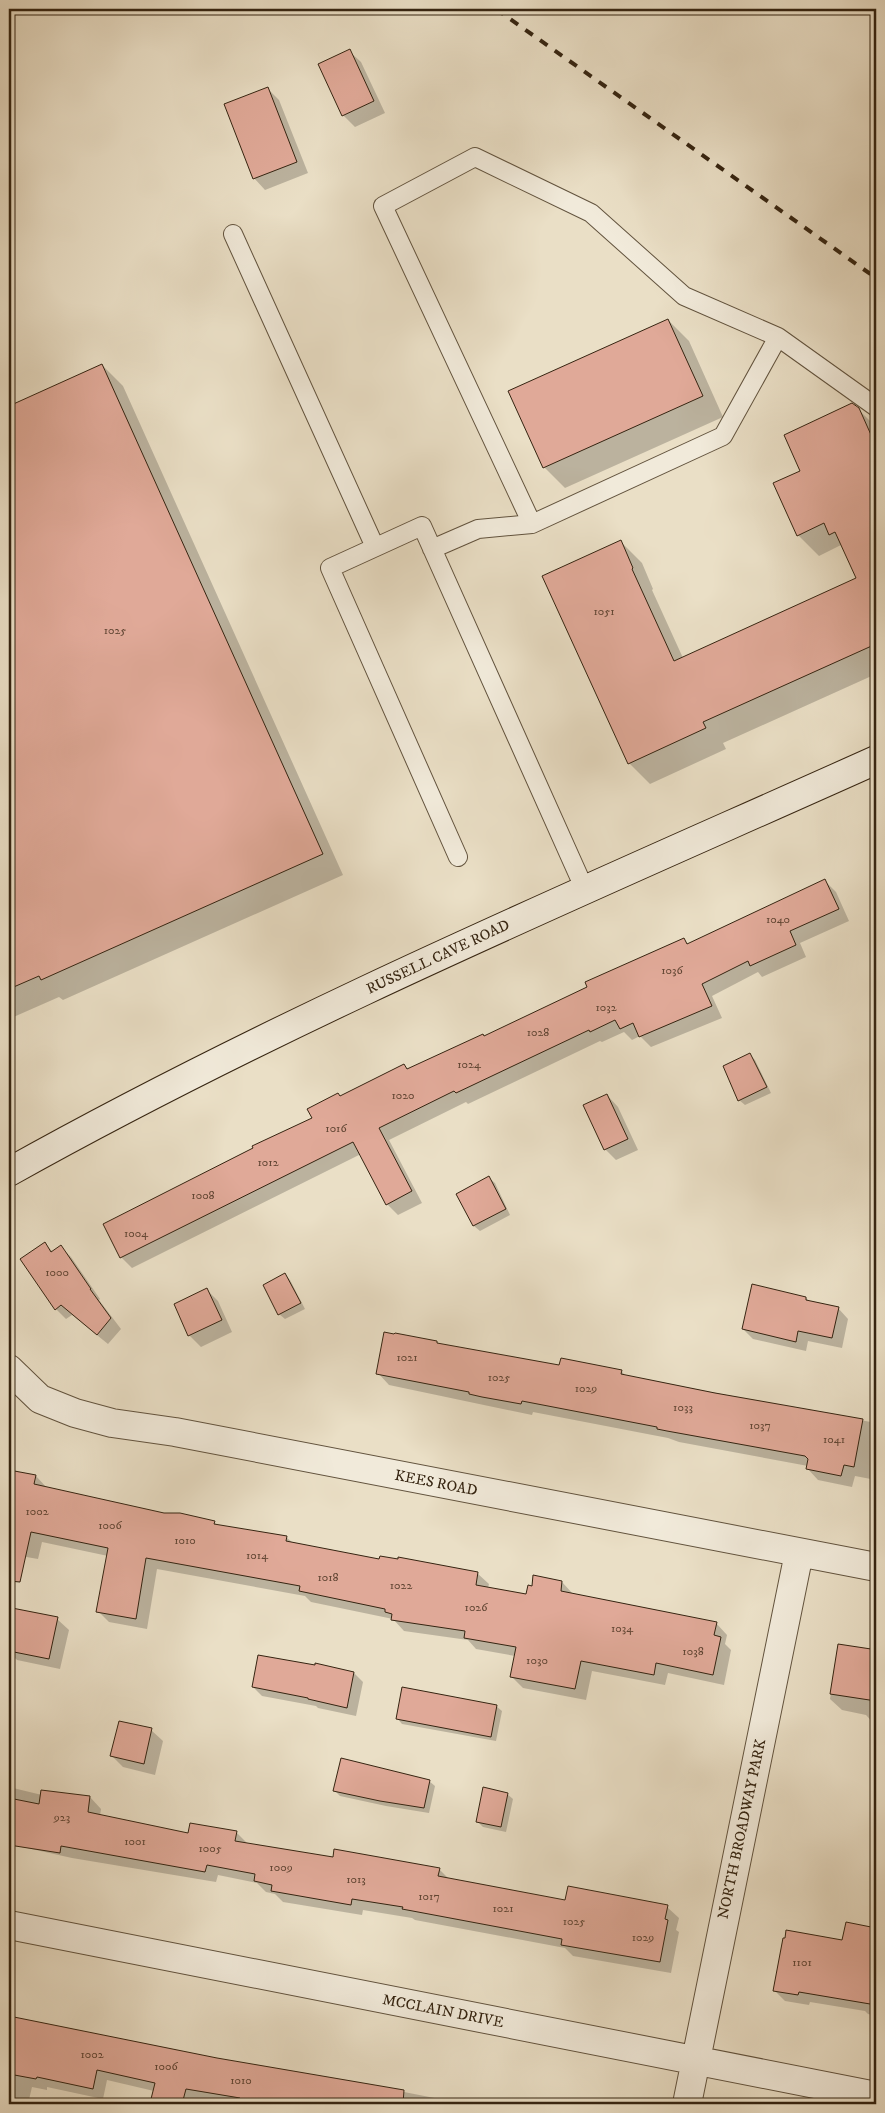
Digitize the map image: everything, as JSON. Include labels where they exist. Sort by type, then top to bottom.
[{"type":"street","name":"RUSSELL CAVE ROAD","points":[[9,1172],[104,1119],[386,980],[876,760]]},
{"type":"street","name":"KEES ROAD","points":[[9,1369],[40,1399],[75,1414],[876,1567]]},
{"type":"street","name":"NORTH BROADWAY PARK","points":[[687,2104],[799,1553]]},
{"type":"street","name":"MCCLAIN DRIVE","points":[[9,1925],[876,2096]]},
{"type":"lane","points":[[532,524],[383,206],[475,157],[591,213],[684,296],[778,337],[876,406]]},
{"type":"lane","points":[[233,234],[375,547]]},
{"type":"lane","points":[[432,549],[478,529],[532,524],[723,436],[778,337]]},
{"type":"lane","points":[[458,857],[330,568],[422,526],[585,890]]},
{"type":"building","points":[[350,49],[374,101],[342,116],[318,64]]},
{"type":"building","points":[[268,87],[297,162],[253,179],[224,104]]},
{"type":"building","points":[[668,319],[703,396],[543,468],[508,391]]},
{"type":"building","points":[[102,364],[323,854],[41,980],[39,976],[9,989],[9,406]]},
{"type":"building","points":[[852,403],[859,408],[876,446],[876,644],[703,722],[706,728],[628,764],[542,576],[621,540],[632,569],[674,661],[856,578],[835,532],[829,535],[824,523],[797,536],[773,483],[800,471],[784,435]]},
{"type":"building","points":[[825,879],[839,909],[790,931],[796,945],[750,966],[748,961],[702,984],[712,1006],[639,1037],[633,1023],[620,1029],[615,1020],[590,1032],[589,1030],[456,1093],[454,1091],[379,1128],[412,1191],[386,1205],[353,1142],[120,1258],[103,1224],[253,1148],[252,1146],[312,1118],[307,1109],[338,1093],[340,1096],[404,1064],[407,1069],[483,1034],[484,1036],[587,987],[585,982],[684,938],[687,944]]},
{"type":"building","points":[[750,1053],[767,1087],[738,1101],[723,1066]]},
{"type":"building","points":[[607,1094],[628,1139],[604,1150],[583,1105]]},
{"type":"building","points":[[489,1176],[506,1209],[473,1226],[456,1194]]},
{"type":"building","points":[[45,1242],[51,1252],[61,1245],[111,1318],[97,1335],[61,1305],[55,1310],[20,1259]]},
{"type":"building","points":[[285,1273],[301,1303],[278,1315],[263,1285]]},
{"type":"building","points":[[752,1284],[806,1297],[806,1300],[839,1307],[832,1338],[798,1331],[796,1342],[742,1329]]},
{"type":"building","points":[[207,1288],[222,1320],[188,1336],[174,1304]]},
{"type":"building","points":[[384,1332],[559,1365],[561,1358],[622,1370],[621,1374],[715,1393],[863,1419],[854,1467],[844,1465],[841,1476],[806,1469],[808,1459],[805,1456],[667,1431],[657,1429],[657,1427],[522,1401],[521,1404],[482,1397],[469,1394],[469,1392],[376,1374]]},
{"type":"building","points":[[9,1470],[36,1475],[34,1484],[164,1513],[180,1513],[215,1521],[214,1524],[287,1536],[286,1541],[379,1559],[380,1556],[398,1559],[398,1557],[478,1572],[476,1585],[526,1594],[528,1585],[532,1586],[533,1575],[562,1581],[561,1591],[717,1622],[714,1635],[721,1637],[713,1675],[656,1663],[654,1675],[581,1661],[575,1689],[510,1677],[516,1647],[464,1638],[465,1631],[391,1620],[392,1614],[385,1612],[385,1609],[299,1591],[300,1586],[146,1558],[136,1619],[96,1612],[108,1548],[31,1532],[20,1582],[9,1581]]},
{"type":"building","points":[[12,1608],[58,1617],[49,1659],[9,1651],[9,1626]]},
{"type":"building","points":[[838,1644],[871,1649],[871,1651],[876,1652],[876,1701],[830,1694]]},
{"type":"building","points":[[258,1655],[315,1665],[315,1663],[354,1672],[347,1708],[252,1687]]},
{"type":"building","points":[[402,1687],[497,1705],[491,1737],[396,1719]]},
{"type":"building","points":[[119,1721],[152,1728],[144,1764],[110,1756]]},
{"type":"building","points":[[341,1758],[430,1780],[424,1808],[333,1791]]},
{"type":"building","points":[[483,1787],[508,1793],[501,1827],[476,1822]]},
{"type":"building","points":[[41,1790],[90,1796],[88,1812],[188,1833],[190,1823],[237,1831],[235,1841],[333,1857],[334,1849],[440,1868],[438,1876],[565,1900],[568,1886],[668,1905],[665,1919],[668,1920],[660,1962],[561,1945],[562,1939],[402,1909],[403,1907],[352,1899],[351,1905],[271,1891],[272,1885],[254,1881],[255,1874],[207,1865],[205,1872],[61,1846],[60,1853],[9,1845],[9,1798],[39,1804]]},
{"type":"building","points":[[846,1922],[876,1928],[876,2005],[799,1992],[798,1995],[773,1991],[786,1930],[842,1940]]},
{"type":"building","points":[[9,2016],[217,2058],[404,2090],[403,2104],[239,2104],[240,2098],[186,2089],[182,2104],[175,2104],[151,2099],[155,2083],[97,2070],[93,2089],[37,2077],[36,2079],[9,2074]]},
{"type":"railway","points":[[496,9],[876,278]]}]
